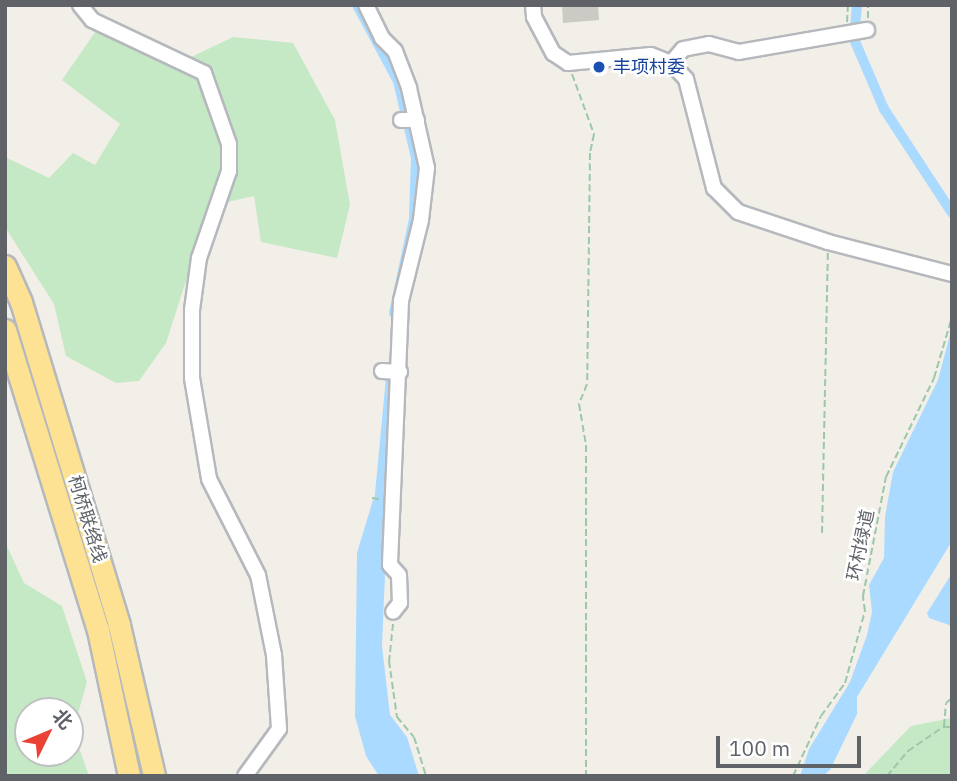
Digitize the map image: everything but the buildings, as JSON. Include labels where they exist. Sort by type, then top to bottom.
[{"type":"highway","name":"柯桥联络线","points":[[5,266],[21,302],[119,625],[154,776]]},
{"type":"highway","name":"柯桥联络线","points":[[5,330],[98,630],[129,776]]},
{"type":"street","points":[[80,5],[92,20],[204,73],[229,144],[229,171],[199,257],[192,310],[192,378],[209,480],[258,575],[274,655],[279,729],[245,776]]},
{"type":"street","points":[[366,5],[382,38],[395,51],[417,120],[426,168],[421,220],[401,301],[391,372],[390,565],[399,575],[400,603],[393,612]]},
{"type":"street","points":[[533,5],[534,17],[553,53],[568,63],[651,55],[671,63],[686,79],[714,188],[738,212],[828,242],[952,274]]},
{"type":"street","points":[[671,63],[682,49],[709,44],[739,52],[867,30]]},
{"type":"street","points":[[401,120],[417,120]]},
{"type":"path","points":[[847,33],[848,5]]},
{"type":"path","points":[[568,63],[594,134],[590,153],[587,384],[579,404],[586,445],[586,776]]},
{"type":"path","points":[[822,533],[828,242]]},
{"type":"path","name":"环村绿道","points":[[793,776],[821,716],[845,682],[865,611],[863,596],[886,477],[934,378],[952,317]]},
{"type":"path","points":[[393,612],[389,661],[397,717],[414,737],[426,776]]},
{"type":"path","points":[[887,776],[908,751],[943,727],[948,716],[946,703],[952,698]]},
{"type":"path","points":[[943,727],[952,727]]},
{"type":"green space","points":[[98,28],[183,61],[233,37],[293,43],[335,120],[350,205],[337,258],[261,242],[254,196],[210,206],[166,343],[139,381],[116,383],[66,356],[54,304],[5,227],[5,157],[49,178],[73,153],[95,165],[120,124],[62,80]]},
{"type":"green space","points":[[5,542],[24,583],[62,606],[87,682],[83,697],[14,697],[14,767],[84,767],[84,762],[89,776],[5,776]]},
{"type":"green space","points":[[952,718],[952,776],[863,776],[911,726]]},
{"type":"water","points":[[952,327],[952,541],[857,697],[857,714],[830,770],[823,776],[800,776],[809,749],[850,682],[867,635],[872,612],[869,585],[884,558],[885,517],[893,472],[938,380]]},
{"type":"water","points":[[373,500],[388,502],[382,646],[390,715],[407,737],[419,776],[379,776],[366,756],[355,716],[357,553]]},
{"type":"water","points":[[952,573],[952,626],[929,618],[927,613]]},
{"type":"waterway","points":[[357,5],[398,81],[416,158],[414,219],[394,313]]},
{"type":"waterway","points":[[857,5],[854,39],[884,109],[952,213]]},
{"type":"waterway","points":[[378,515],[391,378]]},
{"type":"place","name":"丰项村委","points":[[599,67]]}]
